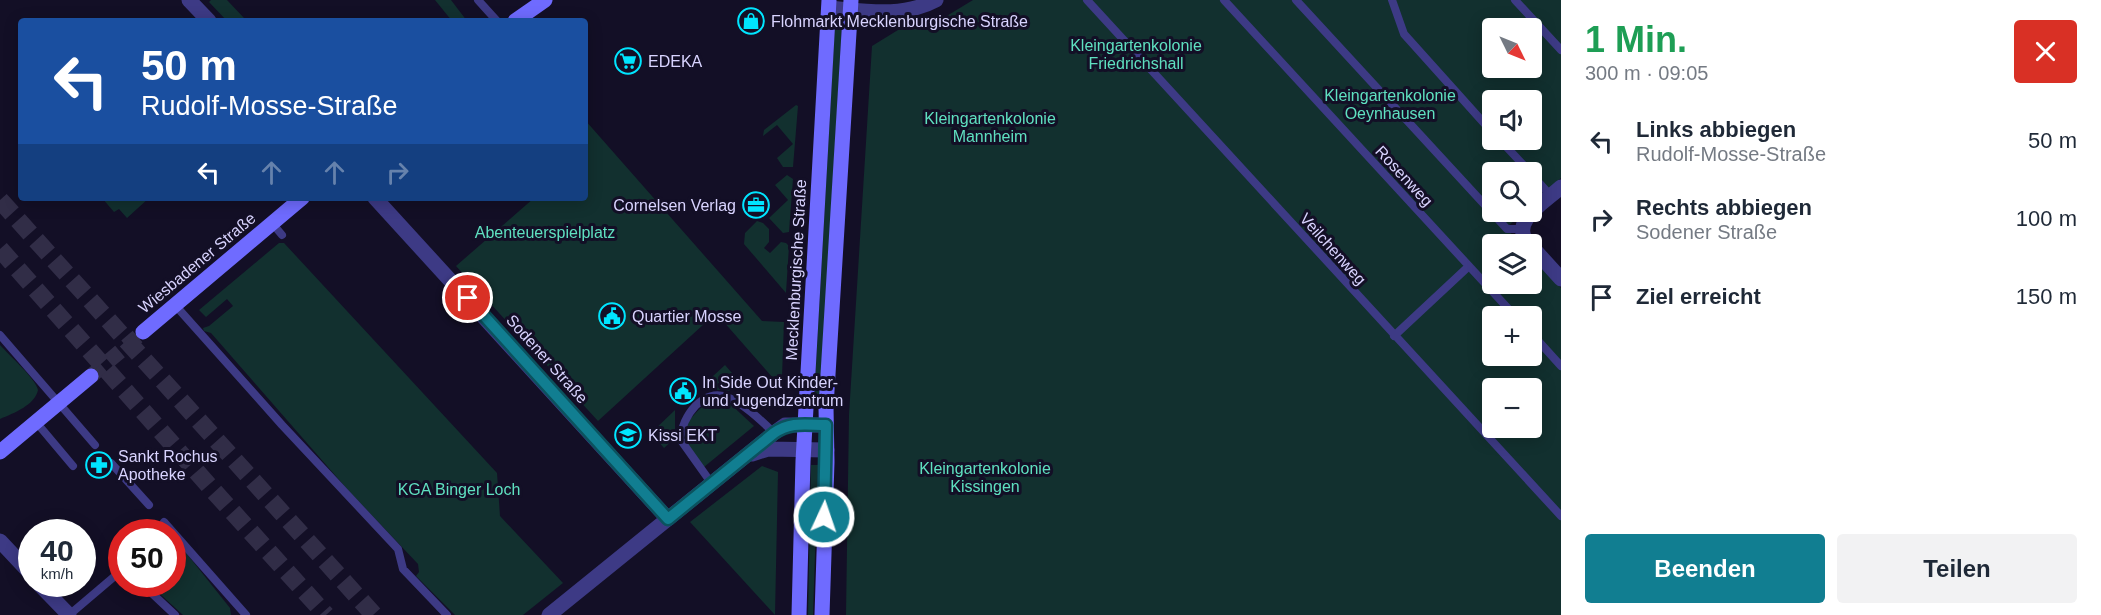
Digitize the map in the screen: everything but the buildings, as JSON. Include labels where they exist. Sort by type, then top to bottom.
[{"type":"main road","points":[[519,18],[545,0]]},
{"type":"main road","name":"Mecklenburgische Straße","points":[[799,615],[803,448],[829,4]]},
{"type":"main road","points":[[822,615],[826,425],[850,5]]},
{"type":"main road","name":"Wiesbadener Straße","points":[[143,332],[175,305],[277,229],[300,201]]},
{"type":"main road","points":[[2,446],[36,422],[91,376]]},
{"type":"street","points":[[189,0],[206,18]]},
{"type":"street","points":[[829,4],[898,11],[923,7],[936,0]]},
{"type":"street","points":[[1522,234],[1521,229],[1525,219],[1556,191]]},
{"type":"street","name":"Sodener Straße","points":[[378,201],[668,519]]},
{"type":"street","points":[[1542,259],[1561,279]]},
{"type":"street","points":[[549,615],[785,425],[826,425]]},
{"type":"street","points":[[747,456],[768,449],[826,450]]},
{"type":"street","points":[[0,541],[18,560]]},
{"type":"street","points":[[52,597],[69,615]]},
{"type":"lane","points":[[478,0],[494,18]]},
{"type":"lane","name":"Veilchenweg","points":[[1087,0],[1561,516]]},
{"type":"lane","name":"Rosenweg","points":[[1224,0],[1506,306]]},
{"type":"lane","points":[[1296,0],[1507,229],[1521,229]]},
{"type":"lane","points":[[1392,0],[1404,34],[1482,121]]},
{"type":"lane","points":[[1515,0],[1561,50]]},
{"type":"lane","points":[[1509,150],[1521,162]]},
{"type":"lane","points":[[1542,181],[1556,191]]},
{"type":"lane","points":[[1394,336],[1468,266]]},
{"type":"lane","points":[[175,305],[282,425],[398,549],[404,569],[447,615]]},
{"type":"lane","points":[[0,335],[95,446]]},
{"type":"lane","points":[[1542,345],[1561,366]]},
{"type":"lane","points":[[712,484],[680,439],[681,428],[693,408],[705,399],[717,395],[729,398],[763,422],[774,433]]},
{"type":"lane","points":[[36,422],[73,466]]},
{"type":"lane","points":[[111,463],[149,505]]},
{"type":"lane","points":[[186,550],[246,615]]},
{"type":"lane","points":[[69,615],[108,582]]},
{"type":"lane","points":[[156,597],[175,615]]},
{"type":"green space","points":[[227,0],[244,18],[224,18],[209,2]]},
{"type":"green space","points":[[435,0],[451,0],[465,18],[450,18]]},
{"type":"green space","points":[[973,0],[1561,0],[1561,178],[1542,196],[1542,162],[1482,162],[1482,222],[1513,222],[1506,228],[1512,234],[1482,234],[1482,294],[1542,294],[1542,267],[1561,288],[1561,615],[846,615],[849,415],[872,46],[898,30],[929,24]]},
{"type":"green space","points":[[837,21],[842,24],[820,401],[814,401],[835,23]]},
{"type":"green space","points":[[796,105],[798,106],[793,167],[783,167],[777,158],[793,144],[777,125],[763,136],[764,130]]},
{"type":"green space","name":"Abenteuerspielplatz","points":[[588,123],[762,321],[784,322],[780,386],[716,313],[598,421],[456,266],[531,201],[588,201]]},
{"type":"green space","points":[[787,175],[793,179],[789,232],[783,233],[769,218],[788,200],[775,185]]},
{"type":"green space","points":[[105,201],[146,201],[127,218],[119,209],[114,212]]},
{"type":"green space","points":[[757,221],[769,229],[769,242],[764,248],[770,253],[781,242],[789,246],[786,293],[744,244],[745,233]]},
{"type":"green space","name":"KGA Binger Loch","points":[[279,243],[284,243],[497,473],[500,516],[563,583],[523,615],[455,615],[416,576],[419,572],[418,564],[348,490],[211,333],[204,331],[203,328],[209,326],[233,306],[227,299],[206,317],[199,310]]},
{"type":"green space","points":[[0,345],[27,374],[38,390],[28,404],[0,419]]},
{"type":"green space","points":[[725,365],[739,381],[729,391],[700,388]]},
{"type":"green space","points":[[715,399],[726,400],[754,426],[704,467],[686,442],[684,430],[698,411]]},
{"type":"green space","points":[[675,410],[675,438],[664,448],[651,433]]},
{"type":"green space","points":[[811,465],[818,465],[813,615],[808,615]]},
{"type":"green space","points":[[762,466],[778,472],[775,615],[690,522]]},
{"type":"green space","points":[[186,553],[230,608],[231,615],[183,615],[163,597],[186,597]]},
{"type":"tunnel","points":[[0,200],[374,615]]},
{"type":"tunnel","points":[[0,249],[326,615]]},
{"type":"tunnel","points":[[91,376],[143,332]]},
{"type":"place","name":"Flohmarkt Mecklenburgische Straße","points":[[751,21]]},
{"type":"place","name":"EDEKA","points":[[628,61]]},
{"type":"place","name":"Cornelsen Verlag","points":[[756,205]]},
{"type":"place","name":"Quartier Mosse","points":[[612,316]]},
{"type":"place","name":"In Side Out Kinder- und Jugendzentrum","points":[[683,391]]},
{"type":"place","name":"Kissi EKT","points":[[628,435]]},
{"type":"place","name":"Sankt Rochus Apotheke","points":[[99,465]]},
{"type":"route","points":[[468,298],[668,519],[785,425],[826,425],[827,462],[824,517]]},
{"type":"park label","name":"Kleingartenkolonie Friedrichshall","points":[[1136,54]]},
{"type":"park label","name":"Kleingartenkolonie Oeynhausen","points":[[1390,104]]},
{"type":"park label","name":"Kleingartenkolonie Mannheim","points":[[990,127]]},
{"type":"park label","name":"Kleingartenkolonie Kissingen","points":[[985,477]]}]
